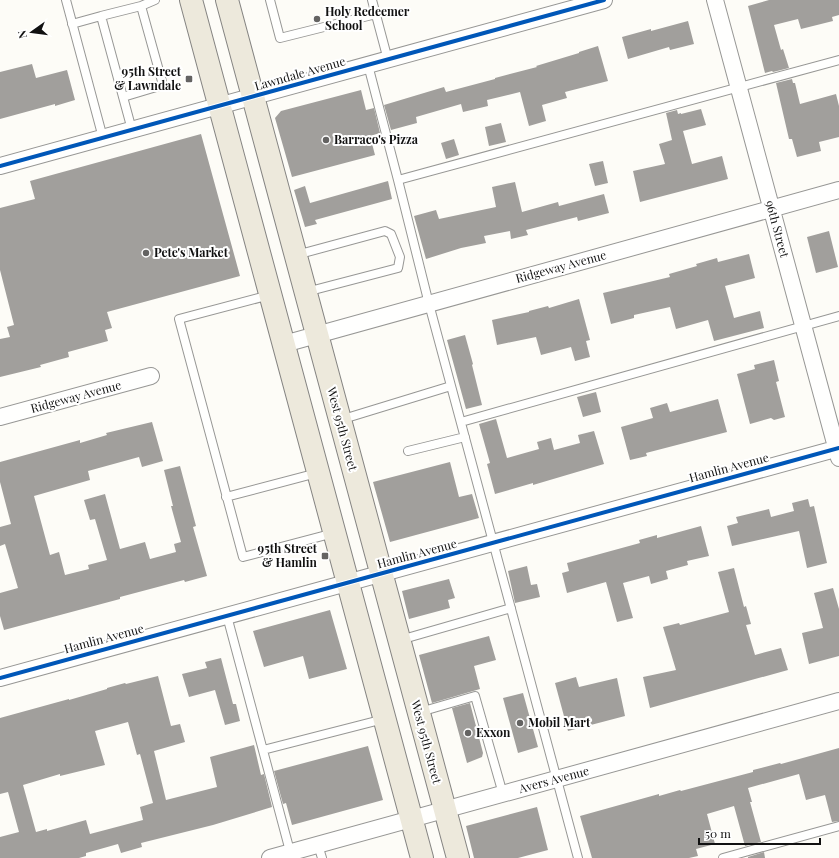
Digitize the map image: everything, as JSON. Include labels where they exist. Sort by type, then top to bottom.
[{"type":"main road","points":[[191,0],[422,858]]},
{"type":"main road","name":"West 95th Street","points":[[227,0],[458,858]]},
{"type":"street","name":"Lawndale Avenue","points":[[0,166],[604,0]]},
{"type":"street","name":"96th Street","points":[[715,0],[838,452]]},
{"type":"street","name":"Ridgeway Avenue","points":[[284,344],[839,190]]},
{"type":"street","name":"Ridgeway Avenue","points":[[0,417],[151,376]]},
{"type":"street","name":"Hamlin Avenue","points":[[0,678],[493,543],[838,452]]},
{"type":"street","name":"Avers Avenue","points":[[270,858],[320,851],[411,819],[839,701]]},
{"type":"lane","points":[[66,0],[103,138]]},
{"type":"lane","points":[[72,24],[141,6],[155,0]]},
{"type":"lane","points":[[270,0],[280,38],[376,14]]},
{"type":"lane","points":[[372,0],[388,60]]},
{"type":"lane","points":[[123,97],[162,85],[141,6]]},
{"type":"lane","points":[[101,16],[132,130]]},
{"type":"lane","points":[[398,180],[839,60]]},
{"type":"lane","points":[[368,65],[429,304],[578,858]]},
{"type":"lane","points":[[295,256],[385,231],[392,234],[400,257],[398,268],[305,292]]},
{"type":"lane","points":[[270,295],[179,319],[226,497],[243,557],[334,533]]},
{"type":"lane","points":[[461,422],[839,316]]},
{"type":"lane","points":[[340,420],[451,386]]},
{"type":"lane","points":[[408,451],[465,437]]},
{"type":"lane","points":[[226,497],[318,473]]},
{"type":"lane","points":[[399,640],[511,608]]},
{"type":"lane","points":[[227,616],[291,855]]},
{"type":"lane","points":[[418,713],[475,696],[503,794]]},
{"type":"lane","points":[[263,750],[384,718]]},
{"type":"lane","points":[[723,858],[839,826]]},
{"type":"building","points":[[769,0],[839,0],[839,15],[832,17],[833,21],[801,29],[798,19],[774,25],[781,50],[783,49],[789,68],[765,73],[748,6]]},
{"type":"building","points":[[688,21],[694,44],[670,50],[669,47],[628,59],[622,37]]},
{"type":"building","points":[[598,46],[608,81],[565,92],[567,98],[542,105],[546,121],[529,126],[520,92],[487,100],[488,106],[463,112],[461,104],[416,117],[417,123],[391,130],[384,105],[444,87],[446,92],[495,79],[537,67],[536,66]]},
{"type":"building","points":[[32,64],[36,78],[67,70],[75,100],[0,119],[0,72]]},
{"type":"building","points":[[792,79],[793,83],[795,83],[800,104],[836,94],[839,106],[839,137],[819,142],[821,151],[797,157],[792,139],[789,139],[776,83]]},
{"type":"building","name":"Barraco's Pizza","points":[[361,90],[366,110],[374,108],[380,133],[370,136],[375,155],[292,177],[275,118],[281,111]]},
{"type":"building","points":[[701,109],[706,125],[683,131],[692,164],[722,156],[728,179],[640,202],[633,171],[665,164],[659,144],[672,140],[666,113],[677,110],[678,114],[681,114]]},
{"type":"building","points":[[501,123],[506,142],[489,146],[485,127]]},
{"type":"building","name":"Pete's Market","points":[[201,134],[240,276],[107,312],[112,328],[105,330],[108,341],[68,352],[69,357],[40,365],[41,367],[0,377],[0,339],[10,337],[7,327],[14,325],[0,270],[0,208],[35,199],[30,181]]},
{"type":"building","points":[[454,139],[459,155],[446,159],[441,143]]},
{"type":"building","points":[[603,161],[608,183],[595,186],[589,164]]},
{"type":"building","points":[[388,181],[392,199],[315,220],[317,224],[305,227],[294,190],[305,186],[310,203]]},
{"type":"building","points":[[515,182],[522,212],[558,202],[559,206],[604,194],[609,213],[578,221],[577,217],[526,230],[528,235],[511,239],[510,231],[484,236],[486,243],[461,248],[426,259],[414,216],[436,210],[439,219],[496,207],[492,187]]},
{"type":"building","points":[[829,231],[838,267],[816,273],[807,237]]},
{"type":"building","points":[[749,254],[755,278],[725,286],[734,318],[760,311],[764,328],[714,341],[708,320],[676,329],[670,307],[634,315],[634,318],[611,324],[603,293],[670,277],[669,274],[697,266],[696,264],[717,258],[718,262]]},
{"type":"building","points":[[579,299],[590,340],[586,341],[590,357],[575,361],[571,347],[541,355],[536,337],[497,345],[492,320],[529,312],[548,306],[549,308]]},
{"type":"building","points":[[465,335],[482,405],[466,409],[447,340]]},
{"type":"building","points":[[774,360],[779,381],[776,382],[785,417],[774,420],[771,418],[750,424],[737,374],[755,369],[754,365]]},
{"type":"building","points":[[596,392],[601,412],[583,417],[577,397]]},
{"type":"building","points":[[718,399],[727,432],[646,453],[647,456],[630,460],[621,427],[653,418],[650,408],[667,403],[670,412]]},
{"type":"building","points":[[496,419],[507,458],[539,449],[537,442],[551,438],[554,450],[580,443],[578,435],[594,431],[604,464],[533,485],[533,483],[495,494],[487,464],[490,463],[479,424]]},
{"type":"building","points":[[152,422],[163,461],[142,467],[139,457],[88,471],[90,480],[34,496],[50,555],[59,552],[65,575],[89,569],[88,565],[107,560],[95,519],[90,520],[84,500],[105,494],[120,549],[145,542],[150,559],[176,552],[174,544],[181,542],[171,506],[173,506],[164,470],[180,466],[196,526],[193,527],[207,576],[185,582],[184,580],[120,597],[120,599],[4,630],[0,616],[0,593],[18,588],[5,544],[0,546],[0,527],[11,524],[0,482],[0,462],[80,440],[80,443],[107,435],[106,433]]},
{"type":"building","points":[[450,462],[459,497],[472,494],[479,518],[390,542],[373,482]]},
{"type":"building","points":[[808,499],[810,507],[814,506],[827,563],[807,568],[799,531],[732,546],[727,526],[738,523],[736,517],[769,509],[771,517],[794,511],[792,503]]},
{"type":"building","points":[[701,526],[709,556],[687,561],[688,565],[666,571],[668,579],[651,584],[649,576],[623,583],[633,618],[617,622],[606,582],[567,593],[562,573],[569,571],[567,563],[640,543],[639,540],[657,535],[657,538]]},
{"type":"building","points":[[527,566],[531,585],[537,584],[540,597],[515,603],[508,571]]},
{"type":"building","points":[[734,568],[744,607],[746,606],[751,624],[746,625],[755,655],[781,648],[788,670],[650,708],[643,677],[676,670],[663,627],[679,623],[680,625],[729,612],[718,572]]},
{"type":"building","points":[[449,579],[455,598],[448,600],[450,608],[409,619],[402,591]]},
{"type":"building","points":[[833,588],[839,609],[839,656],[809,664],[802,633],[823,628],[814,593]]},
{"type":"building","points":[[330,610],[347,669],[309,679],[303,656],[264,667],[253,631]]},
{"type":"building","points":[[489,636],[496,660],[474,666],[480,689],[432,703],[419,655]]},
{"type":"building","points":[[221,658],[233,704],[236,704],[240,721],[225,725],[215,690],[189,697],[182,674],[207,668],[205,662]]},
{"type":"building","points":[[158,676],[171,726],[180,724],[185,742],[154,751],[166,800],[217,787],[210,757],[254,745],[261,775],[264,774],[272,807],[213,825],[141,843],[142,847],[121,853],[118,844],[86,853],[86,856],[79,858],[0,858],[0,837],[19,832],[8,792],[0,794],[0,718],[69,700],[125,683]],"holes":[[[128,722],[137,755],[140,754],[153,803],[140,807],[143,820],[90,834],[86,820],[47,831],[47,829],[36,832],[23,785],[60,774],[60,776],[105,765],[95,731]]]},
{"type":"building","points":[[576,677],[579,687],[617,678],[625,716],[568,731],[555,683]]},
{"type":"building","name":"Mobil Mart","points":[[523,693],[538,747],[518,753],[503,698]]},
{"type":"building","name":"Exxon","points":[[470,703],[483,753],[482,757],[467,763],[452,708]]},
{"type":"building","points":[[368,746],[383,800],[292,825],[286,803],[283,804],[274,771]]},
{"type":"building","points":[[839,748],[839,821],[832,822],[825,795],[806,800],[799,774],[748,788],[752,802],[750,802],[761,842],[745,846],[734,806],[707,814],[715,844],[696,849],[698,856],[689,858],[592,858],[580,816],[659,794],[659,796],[681,791],[753,772],[753,770]]},
{"type":"building","points":[[537,807],[548,850],[518,858],[474,858],[466,826]]},
{"type":"building","points":[[764,852],[765,858],[748,858],[748,857]]},
{"type":"cycle path","points":[[0,166],[604,0]]},
{"type":"cycle path","points":[[0,678],[839,448]]},
{"type":"place","name":"Holy Redeemer School","points":[[317,19]]},
{"type":"place","name":"95th Street & Lawndale","points":[[189,79]]},
{"type":"place","name":"Barraco's Pizza","points":[[326,140]]},
{"type":"place","name":"Pete's Market","points":[[146,253]]},
{"type":"place","name":"95th Street & Hamlin","points":[[325,556]]},
{"type":"place","name":"Mobil Mart","points":[[520,723]]},
{"type":"place","name":"Exxon","points":[[468,733]]}]
